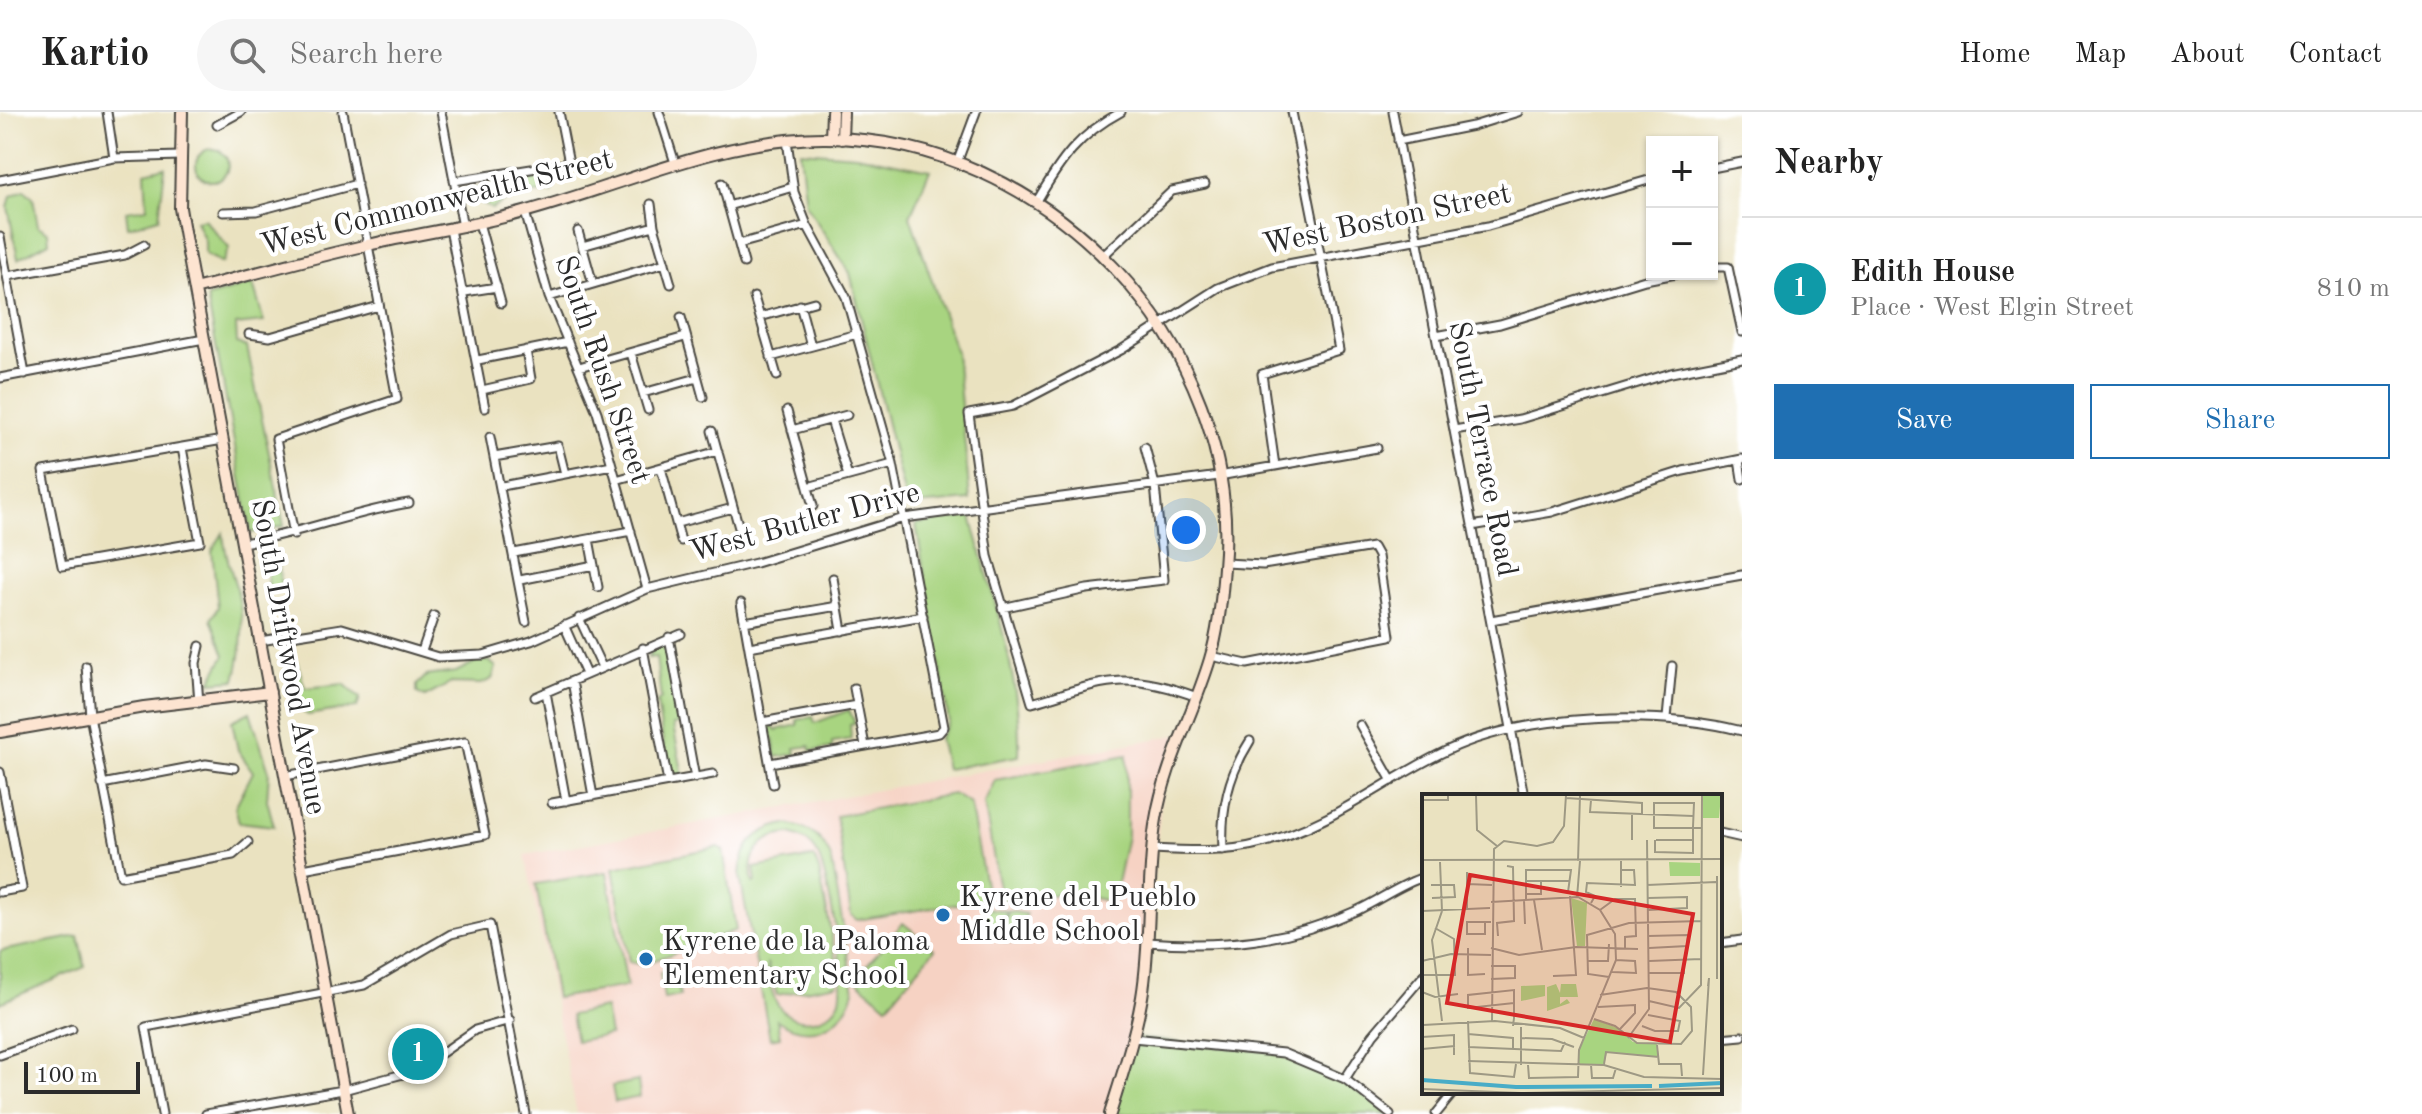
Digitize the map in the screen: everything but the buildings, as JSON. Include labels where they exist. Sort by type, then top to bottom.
[{"type":"street","points":[[107,112],[114,158]]},
{"type":"street","name":"South Driftwood Avenue","points":[[182,112],[180,208],[348,1114]]},
{"type":"street","points":[[217,125],[241,112]]},
{"type":"street","points":[[294,535],[276,439],[397,399],[343,112]]},
{"type":"street","points":[[441,112],[463,227]]},
{"type":"street","points":[[454,181],[569,163],[559,112]]},
{"type":"street","points":[[659,112],[675,163]]},
{"type":"street","points":[[832,112],[836,138]]},
{"type":"street","points":[[836,138],[843,112]]},
{"type":"street","points":[[957,163],[976,112]]},
{"type":"street","points":[[1037,201],[1065,154],[1098,125],[1121,112]]},
{"type":"street","points":[[1275,466],[1262,374],[1339,350],[1292,112]]},
{"type":"street","name":"South Terrace Road","points":[[1393,112],[1524,794]]},
{"type":"street","points":[[1398,141],[1473,126],[1518,112]]},
{"type":"street","name":"West Commonwealth Street","points":[[195,289],[369,245],[525,212],[731,147],[836,138],[895,144],[957,163],[1037,201],[1103,256],[1134,288],[1185,366],[1198,399],[1219,476],[1225,563],[1211,656],[1162,789],[1153,849],[1142,994],[1133,1038],[1110,1114]]},
{"type":"street","points":[[770,763],[942,730],[893,464],[840,281],[807,225],[793,187],[787,140]]},
{"type":"street","points":[[0,180],[114,158],[180,156]]},
{"type":"street","points":[[1718,167],[1742,162]]},
{"type":"street","name":"West Boston Street","points":[[979,506],[969,414],[1013,406],[1161,325],[1218,288],[1272,267],[1488,226],[1646,181]]},
{"type":"street","points":[[722,183],[744,263]]},
{"type":"street","points":[[223,212],[256,211],[357,184]]},
{"type":"street","points":[[1103,256],[1172,191],[1205,184]]},
{"type":"street","points":[[728,206],[793,187]]},
{"type":"street","points":[[651,204],[654,226],[671,284]]},
{"type":"street","name":"South Rush Street","points":[[525,212],[549,297],[579,367],[612,465],[647,589]]},
{"type":"street","points":[[479,223],[501,303]]},
{"type":"street","points":[[739,244],[807,225]]},
{"type":"street","points":[[582,246],[654,226]]},
{"type":"street","points":[[450,229],[465,292],[485,408]]},
{"type":"street","points":[[578,231],[593,284]]},
{"type":"street","points":[[0,237],[25,374]]},
{"type":"street","points":[[8,276],[125,255],[144,245]]},
{"type":"street","points":[[549,297],[665,263]]},
{"type":"street","points":[[1718,267],[1728,267],[1742,332]]},
{"type":"street","points":[[1436,336],[1500,324],[1646,280]]},
{"type":"street","points":[[465,292],[497,287]]},
{"type":"street","points":[[754,297],[777,376]]},
{"type":"street","points":[[760,317],[814,302]]},
{"type":"street","points":[[800,305],[811,346]]},
{"type":"street","points":[[249,334],[270,337],[379,306]]},
{"type":"street","points":[[681,317],[703,397]]},
{"type":"street","points":[[771,357],[857,334]]},
{"type":"street","points":[[579,367],[685,337]]},
{"type":"street","points":[[0,378],[204,339]]},
{"type":"street","points":[[478,360],[568,342]]},
{"type":"street","points":[[482,390],[531,379],[526,350]]},
{"type":"street","points":[[631,353],[648,410]]},
{"type":"street","points":[[1454,430],[1520,419],[1671,373],[1742,359]]},
{"type":"street","points":[[643,393],[697,378]]},
{"type":"street","points":[[787,411],[813,506]]},
{"type":"street","points":[[792,430],[847,415]]},
{"type":"street","points":[[831,420],[848,476]]},
{"type":"street","points":[[712,431],[739,528]]},
{"type":"street","points":[[490,437],[502,486],[526,622]]},
{"type":"street","points":[[182,448],[200,542],[62,566],[43,471],[223,440]]},
{"type":"street","points":[[494,457],[558,446],[565,474]]},
{"type":"street","points":[[1002,608],[1076,591],[1164,580],[1155,485],[1145,447]]},
{"type":"street","name":"West Butler Drive","points":[[260,641],[342,628],[438,657],[483,655],[531,641],[647,589],[756,563],[904,518],[1219,476],[1377,448]]},
{"type":"street","points":[[616,480],[718,451]]},
{"type":"street","points":[[1472,526],[1552,512],[1683,471],[1740,460],[1742,479]]},
{"type":"street","points":[[808,487],[893,464]]},
{"type":"street","points":[[502,486],[612,465]]},
{"type":"street","points":[[661,468],[681,541]]},
{"type":"street","points":[[242,543],[294,535],[375,508],[409,503]]},
{"type":"street","points":[[979,506],[1002,608],[1032,703],[1114,680],[1135,679],[1157,682],[1197,697]]},
{"type":"street","points":[[677,523],[733,508]]},
{"type":"street","points":[[514,553],[631,531]]},
{"type":"street","points":[[589,539],[598,587]]},
{"type":"street","points":[[1211,656],[1247,664],[1390,636],[1378,556],[1373,547],[1263,565],[1225,563]]},
{"type":"street","points":[[520,580],[594,565]]},
{"type":"street","points":[[1491,620],[1742,575]]},
{"type":"street","points":[[833,578],[842,631]]},
{"type":"street","points":[[741,603],[773,784]]},
{"type":"street","points":[[744,622],[838,606]]},
{"type":"street","points":[[422,651],[434,616]]},
{"type":"street","points":[[749,647],[923,616]]},
{"type":"street","points":[[579,618],[594,671]]},
{"type":"street","points":[[564,625],[594,671]]},
{"type":"street","points":[[535,697],[681,634]]},
{"type":"street","points":[[669,637],[695,778]]},
{"type":"street","points":[[199,703],[196,663],[200,646]]},
{"type":"street","points":[[643,648],[668,782]]},
{"type":"street","points":[[86,666],[90,716],[121,876],[233,855],[248,842]]},
{"type":"street","points":[[1667,718],[1672,666]]},
{"type":"street","points":[[572,681],[593,796]]},
{"type":"street","points":[[854,688],[865,746]]},
{"type":"street","points":[[0,732],[90,716],[270,692]]},
{"type":"street","points":[[546,692],[566,801]]},
{"type":"street","points":[[762,722],[857,705]]},
{"type":"street","points":[[1153,849],[1223,850],[1261,844],[1309,827],[1455,747],[1512,732],[1592,719],[1667,718],[1742,731]]},
{"type":"street","points":[[1360,725],[1392,781]]},
{"type":"street","points":[[1223,850],[1222,822],[1229,781],[1250,741]]},
{"type":"street","points":[[285,776],[465,742],[485,835],[303,869]]},
{"type":"street","points":[[102,784],[206,764],[234,768]]},
{"type":"street","points":[[0,772],[22,888],[0,892]]},
{"type":"street","points":[[552,803],[713,774]]},
{"type":"street","points":[[1722,833],[1742,838]]},
{"type":"street","points":[[1147,942],[1214,946],[1283,938],[1360,909],[1422,878]]},
{"type":"street","points":[[162,1114],[146,1027],[364,985],[451,934],[490,925],[526,1114]]},
{"type":"street","points":[[1722,943],[1742,940]]},
{"type":"street","points":[[1345,1079],[1373,1035],[1422,977]]},
{"type":"street","points":[[206,1114],[343,1090],[403,1074],[442,1053],[475,1030],[510,1020]]},
{"type":"street","points":[[0,1055],[72,1029]]},
{"type":"street","points":[[1722,1038],[1742,1036]]},
{"type":"street","points":[[1133,1038],[1283,1053],[1345,1079],[1390,1114]]},
{"type":"street","points":[[1436,1114],[1452,1094]]},
{"type":"shaded area","name":"Kyrene del Pueblo Middle School","points":[[1182,734],[1162,789],[1142,994],[1110,1114],[577,1114],[525,855]]},
{"type":"green space","points":[[212,149],[223,154],[228,165],[223,176],[212,181],[201,176],[196,165],[201,154]]},
{"type":"green space","points":[[800,151],[856,155],[930,170],[910,216],[956,352],[970,500],[907,506],[850,273],[806,205]]},
{"type":"green space","points":[[165,167],[159,218],[128,227],[126,211],[147,208],[145,172]]},
{"type":"green space","points":[[546,174],[554,179],[552,193],[520,196],[492,209],[475,199],[473,189]]},
{"type":"green space","points":[[24,190],[33,197],[38,226],[48,232],[49,242],[18,259],[8,207],[11,196]]},
{"type":"green space","points":[[204,219],[229,248],[222,263],[205,254],[205,241],[196,221]]},
{"type":"green space","points":[[253,284],[264,322],[236,325],[237,343],[247,347],[284,526],[251,533],[207,297]]},
{"type":"green space","points":[[971,516],[1010,665],[1019,726],[1019,756],[946,769],[939,738],[949,722],[916,524]]},
{"type":"green space","points":[[223,533],[241,610],[241,646],[235,680],[210,682],[225,655],[211,619],[218,607],[212,551]]},
{"type":"green space","points":[[278,553],[281,590],[269,588],[266,561]]},
{"type":"green space","points":[[655,645],[666,645],[679,724],[673,725],[683,776],[668,775],[657,702],[661,699],[656,657],[648,658]]},
{"type":"green space","points":[[478,661],[489,661],[496,667],[492,679],[481,684],[451,683],[425,697],[417,693],[417,685],[426,676],[456,672]]},
{"type":"green space","points":[[297,662],[305,688],[344,684],[360,698],[357,707],[308,715],[294,706],[285,664]]},
{"type":"green space","points":[[849,710],[855,723],[850,725],[851,739],[832,742],[832,748],[811,751],[810,746],[795,748],[796,754],[776,757],[773,738],[767,738],[765,730],[770,723],[776,730],[798,725],[797,720],[813,717],[815,723]]},
{"type":"green space","points":[[250,712],[269,771],[267,800],[274,826],[239,822],[235,807],[253,772],[238,750],[232,721]]},
{"type":"green space","points":[[1127,755],[1127,836],[1113,902],[1069,893],[1001,900],[984,803],[995,780]]},
{"type":"green space","points":[[953,794],[970,804],[987,895],[981,900],[857,920],[851,915],[836,816]]},
{"type":"green space","points":[[787,824],[810,831],[821,840],[829,853],[854,991],[834,1022],[813,1030],[801,1030],[777,1020],[780,1037],[770,1039],[740,877],[747,848],[759,835]],"holes":[[[791,834],[805,840],[816,851],[826,879],[835,926],[841,973],[839,1002],[834,1010],[818,1019],[800,1020],[784,1012],[772,990],[767,963],[777,995],[837,984],[839,974],[814,857],[754,868],[756,882],[753,883],[751,873],[758,848],[772,838]]]},
{"type":"green space","points":[[718,847],[723,850],[736,930],[642,965],[629,962],[613,868]]},
{"type":"green space","points":[[607,872],[627,986],[556,998],[536,884]]},
{"type":"green space","points":[[988,908],[1006,911],[1001,940],[983,937]]},
{"type":"green space","points":[[1008,911],[1026,914],[1021,944],[1003,941]]},
{"type":"green space","points":[[903,923],[935,949],[887,1006],[855,979]]},
{"type":"green space","points":[[78,936],[85,967],[0,1003],[0,951]]},
{"type":"green space","points":[[675,971],[680,996],[664,999],[660,973]]},
{"type":"green space","points":[[605,1008],[610,1035],[576,1041],[571,1015]]},
{"type":"green space","points":[[1133,1038],[1283,1053],[1321,1067],[1390,1114],[1110,1114]]},
{"type":"green space","points":[[638,1081],[640,1097],[615,1102],[612,1086]]},
{"type":"place","name":"Kyrene del Pueblo Middle School","points":[[943,915]]},
{"type":"place","name":"Kyrene de la Paloma Elementary School","points":[[646,959]]},
{"type":"place","name":"Edith House","points":[[418,1054]]}]
